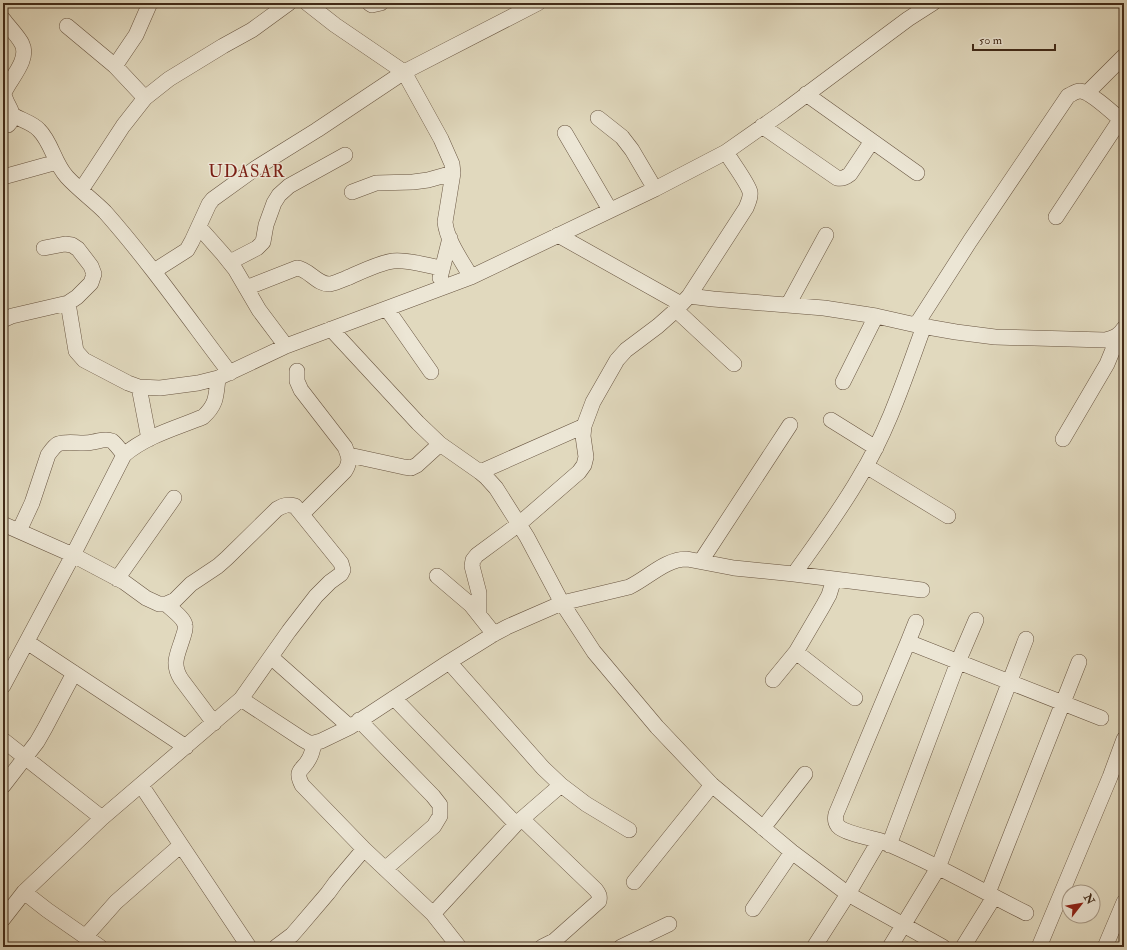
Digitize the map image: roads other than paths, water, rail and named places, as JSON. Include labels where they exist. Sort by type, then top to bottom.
[{"type":"street","points":[[115,66],[136,35],[150,3]]},
{"type":"street","points":[[81,190],[122,126],[145,98],[169,79],[252,30],[289,3]]},
{"type":"street","points":[[307,3],[335,25],[404,72],[441,139],[452,164],[453,173],[445,222],[446,230],[471,277]]},
{"type":"street","points":[[369,3],[372,5],[381,3]]},
{"type":"street","points":[[154,271],[186,250],[213,199],[256,168],[317,130],[404,72],[538,3]]},
{"type":"street","points":[[68,303],[76,351],[84,360],[128,383],[139,387],[167,387],[198,383],[224,376],[286,346],[471,277],[726,152],[908,19],[933,3]]},
{"type":"street","points":[[3,19],[22,44],[24,50],[24,56],[21,64],[4,93],[8,120],[37,128],[40,131],[67,177],[104,212],[154,271],[224,376]]},
{"type":"street","points":[[67,26],[115,66],[145,98]]},
{"type":"street","points":[[1087,93],[1124,56]]},
{"type":"street","points":[[794,574],[860,478],[876,448],[896,404],[920,326],[975,234],[1068,96],[1079,91],[1087,93],[1122,116],[1056,217]]},
{"type":"street","points":[[806,94],[916,173]]},
{"type":"street","points":[[598,118],[622,137],[632,150],[655,188]]},
{"type":"street","points":[[762,126],[837,178],[842,179],[850,174],[872,141]]},
{"type":"street","points":[[565,133],[610,210]]},
{"type":"street","points":[[479,614],[479,593],[472,566],[473,560],[477,555],[519,524],[579,472],[584,465],[586,457],[583,436],[584,426],[593,402],[617,360],[626,350],[658,326],[682,303],[746,208],[750,198],[750,193],[726,152]]},
{"type":"street","points":[[230,262],[257,248],[263,242],[266,225],[279,194],[289,186],[345,155]]},
{"type":"street","points":[[3,177],[57,162]]},
{"type":"street","points":[[352,192],[376,183],[413,182],[428,180],[453,173]]},
{"type":"street","points":[[198,227],[230,262],[259,310],[286,346]]},
{"type":"street","points":[[788,305],[826,234]]},
{"type":"street","points":[[558,235],[682,303],[734,364]]},
{"type":"street","points":[[437,290],[450,238]]},
{"type":"street","points":[[3,320],[12,316],[68,303],[77,297],[91,283],[94,274],[91,266],[78,249],[72,245],[65,244],[44,248]]},
{"type":"street","points":[[246,288],[297,268],[302,269],[319,281],[329,284],[395,261],[442,268]]},
{"type":"street","points":[[682,303],[713,299],[824,308],[876,316],[920,326],[995,337],[1105,340],[1119,333]]},
{"type":"street","points":[[386,308],[431,372]]},
{"type":"street","points":[[843,382],[876,316]]},
{"type":"street","points":[[331,329],[418,423],[440,444],[480,472],[496,488],[519,524],[562,603],[594,652],[657,727],[712,785],[792,852],[848,894],[944,947]]},
{"type":"street","points":[[1063,439],[1107,364],[1119,333]]},
{"type":"street","points":[[297,371],[297,381],[301,390],[345,447],[349,455],[349,464],[345,471],[302,514]]},
{"type":"street","points":[[3,686],[124,456],[132,449],[149,439],[203,417],[210,410],[215,401],[224,376]]},
{"type":"street","points":[[139,387],[149,439]]},
{"type":"street","points":[[831,420],[876,448]]},
{"type":"street","points":[[701,561],[790,425]]},
{"type":"street","points":[[480,472],[584,426]]},
{"type":"street","points":[[19,531],[32,502],[48,455],[58,444],[68,442],[82,444],[104,439],[112,442],[124,456]]},
{"type":"street","points":[[349,455],[411,468],[417,465],[440,444]]},
{"type":"street","points":[[866,466],[948,516]]},
{"type":"street","points":[[117,579],[174,498]]},
{"type":"street","points":[[3,524],[73,555],[117,579],[146,598],[159,604],[166,604],[175,600],[191,584],[223,562],[277,509],[283,505],[289,504],[295,506],[342,563],[343,570],[341,574],[326,585],[316,596],[289,631],[241,699],[102,818],[24,892],[3,919]]},
{"type":"street","points":[[241,699],[309,743],[321,741],[354,723],[494,634],[562,603],[629,587],[666,564],[680,559],[687,558],[734,568],[922,590]]},
{"type":"street","points":[[437,576],[479,614],[494,634]]},
{"type":"street","points":[[773,680],[796,652],[824,606],[834,579]]},
{"type":"street","points":[[166,604],[185,624],[185,632],[175,663],[177,672],[214,723]]},
{"type":"street","points":[[814,947],[848,894],[884,843],[976,620]]},
{"type":"street","points":[[916,622],[836,814],[835,820],[837,825],[842,830],[884,843],[908,853],[1026,913]]},
{"type":"street","points":[[890,947],[938,868],[1026,639]]},
{"type":"street","points":[[27,642],[186,747]]},
{"type":"street","points":[[908,642],[1101,718]]},
{"type":"street","points":[[796,652],[855,698]]},
{"type":"street","points":[[271,657],[354,723],[433,796],[440,805],[440,816],[434,826],[385,869]]},
{"type":"street","points":[[449,662],[543,768],[561,785],[586,804],[629,830]]},
{"type":"street","points":[[963,947],[991,895],[1079,662]]},
{"type":"street","points":[[3,786],[26,758],[45,728],[74,673]]},
{"type":"street","points":[[394,698],[519,822],[599,894],[599,901],[554,941],[545,946]]},
{"type":"street","points":[[1040,947],[1110,777],[1124,739]]},
{"type":"street","points":[[3,740],[102,818]]},
{"type":"street","points":[[314,743],[309,760],[299,771],[298,777],[302,784],[364,849],[433,914],[459,947]]},
{"type":"street","points":[[763,828],[804,774]]},
{"type":"street","points":[[141,785],[249,947]]},
{"type":"street","points":[[433,914],[519,822],[561,785]]},
{"type":"street","points":[[634,882],[712,785]]},
{"type":"street","points":[[85,937],[116,902],[181,845]]},
{"type":"street","points":[[276,947],[292,935],[364,849]]},
{"type":"street","points":[[753,909],[792,852]]},
{"type":"street","points":[[24,892],[100,947]]},
{"type":"street","points":[[1106,947],[1124,902]]},
{"type":"street","points":[[621,947],[669,924]]},
{"type":"district","name":"UDASAR","points":[[247,171]]}]
